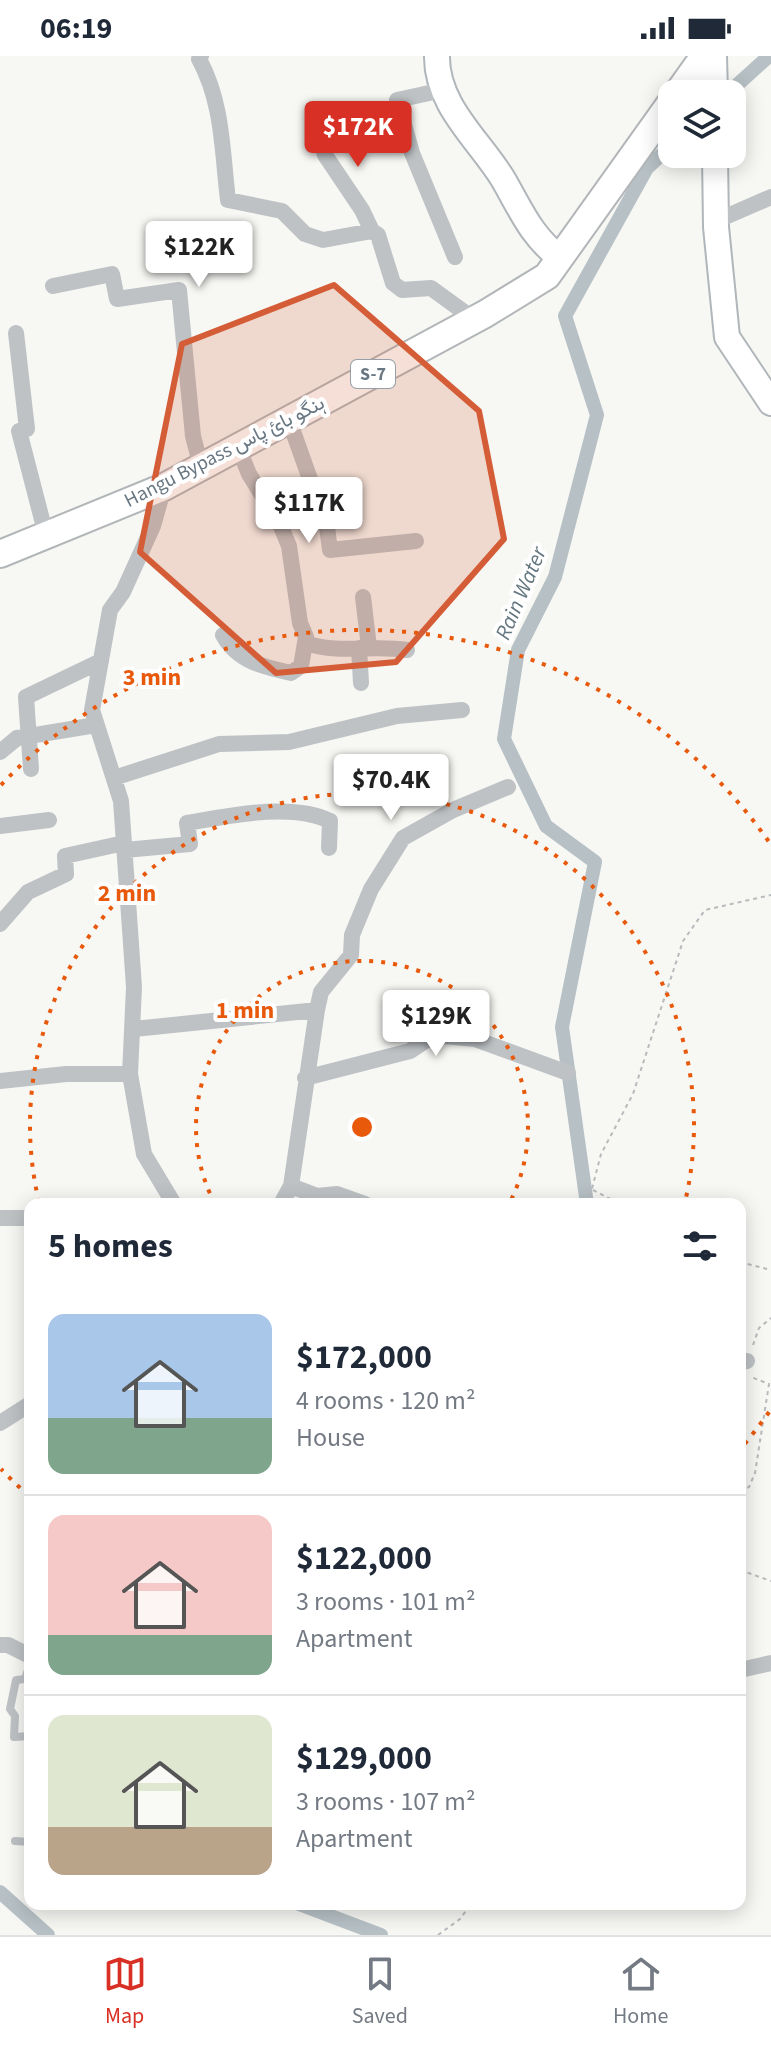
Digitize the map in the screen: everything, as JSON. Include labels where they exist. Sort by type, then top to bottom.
[{"type":"main road","points":[[687,80],[704,56]]},
{"type":"main road","name":"Hangu Bypass ہنگو بائ پاس","points":[[0,554],[164,487],[475,320],[547,276],[658,121]]},
{"type":"street","points":[[201,56],[199,59],[210,80],[220,114],[228,200],[282,211],[305,234],[323,240],[372,231]]},
{"type":"street","points":[[437,56],[443,90],[502,179],[525,223],[539,242],[560,258]]},
{"type":"street","points":[[714,56],[715,80]]},
{"type":"street","points":[[443,90],[397,100],[412,153],[455,257]]},
{"type":"street","points":[[314,118],[325,155],[362,210],[372,231],[378,235],[393,283],[402,290],[431,288],[475,320]]},
{"type":"street","points":[[715,168],[716,221],[727,337],[763,375],[771,403]]},
{"type":"street","points":[[716,221],[771,197]]},
{"type":"street","points":[[53,286],[112,274],[117,299],[179,290],[193,436],[201,467]]},
{"type":"street","points":[[16,333],[27,429],[19,431],[46,535]]},
{"type":"street","points":[[289,420],[327,527],[330,550],[416,541]]},
{"type":"street","points":[[223,635],[233,652],[291,673],[301,666],[306,643],[289,546],[280,524],[249,474],[238,447]]},
{"type":"street","points":[[164,487],[153,526],[123,592],[110,610],[92,710],[121,801],[134,1029],[130,1074],[144,1154],[170,1198]]},
{"type":"street","points":[[361,683],[363,597]]},
{"type":"street","points":[[306,643],[329,651],[364,648],[407,650]]},
{"type":"street","points":[[31,769],[26,697],[101,661]]},
{"type":"street","points":[[114,778],[219,744],[289,742],[397,716],[462,710]]},
{"type":"street","points":[[0,752],[17,738],[96,725]]},
{"type":"street","points":[[284,1198],[291,1186],[305,1078],[321,992],[351,955],[352,935],[371,889],[403,838],[453,810],[508,787]]},
{"type":"street","points":[[0,924],[28,892],[66,874],[65,856],[124,846],[190,844],[187,823],[249,813],[317,814],[330,821],[329,848]]},
{"type":"street","points":[[0,826],[49,820]]},
{"type":"street","points":[[134,1029],[317,1010]]},
{"type":"street","points":[[305,1078],[410,1051],[434,1035],[475,1039],[568,1073]]},
{"type":"street","points":[[0,1081],[66,1074],[130,1074]]},
{"type":"street","points":[[291,1186],[317,1196],[337,1194],[348,1198]]},
{"type":"street","points":[[0,1218],[24,1218]]},
{"type":"street","points":[[0,1423],[24,1408]]},
{"type":"street","points":[[0,1645],[24,1654]]},
{"type":"street","points":[[746,1669],[771,1663]]},
{"type":"lane","points":[[24,1679],[16,1680],[10,1709],[15,1716],[14,1737],[24,1736]]},
{"type":"lane","points":[[15,1841],[24,1842]]},
{"type":"path","points":[[590,1198],[601,1154],[633,1094],[683,941],[705,910],[771,895]]},
{"type":"path","points":[[592,1189],[609,1198]]},
{"type":"path","points":[[746,1264],[771,1270]]},
{"type":"path","points":[[746,1355],[759,1328],[771,1318]]},
{"type":"path","points":[[746,1373],[769,1384],[755,1473],[746,1488]]},
{"type":"path","points":[[746,1572],[771,1581]]},
{"type":"path","points":[[438,1935],[465,1910]]},
{"type":"highlighted area","points":[[334,285],[479,411],[504,539],[396,662],[276,673],[140,552],[182,344]]},
{"type":"waterway","name":"Rain Water","points":[[742,80],[769,56]]},
{"type":"waterway","name":"Rain Water","points":[[586,1198],[562,1027],[595,862],[546,826],[504,739],[518,650],[555,577],[597,415],[565,316],[647,168],[658,158]]},
{"type":"waterway","name":"Rain Water","points":[[0,1892],[48,1935]]},
{"type":"waterway","name":"Rain Water","points":[[315,1910],[381,1935]]}]
